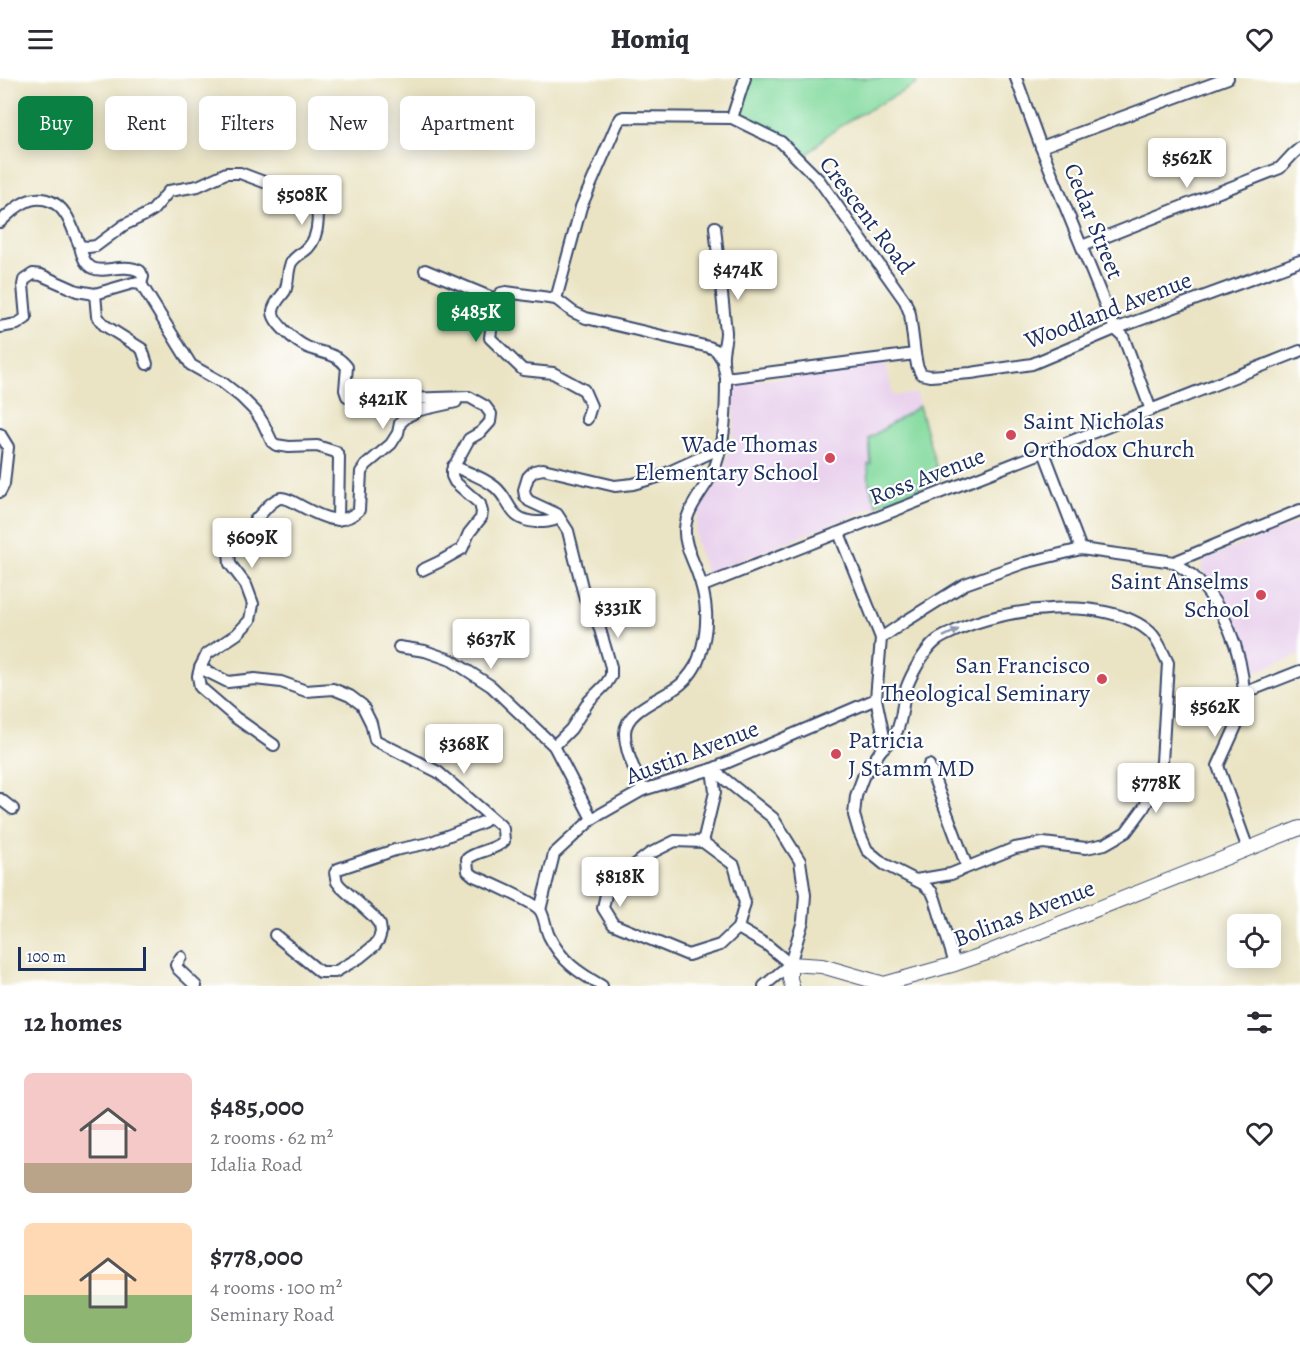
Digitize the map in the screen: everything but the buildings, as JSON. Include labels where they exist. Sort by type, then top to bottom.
[{"type":"street","points":[[732,118],[745,78]]},
{"type":"street","name":"Cedar Street","points":[[1016,78],[1041,147],[1115,329],[1123,336],[1151,410]]},
{"type":"street","points":[[1041,147],[1228,78]]},
{"type":"street","name":"Crescent Road","points":[[556,299],[585,196],[621,118],[732,118],[781,142],[819,180],[905,301],[910,314],[915,354]]},
{"type":"street","points":[[1082,246],[1280,168],[1300,148]]},
{"type":"street","points":[[80,246],[96,246],[124,225],[153,210],[170,191],[198,186],[226,173],[240,173],[264,182],[304,190],[313,195],[317,203],[316,233],[308,248],[291,263],[287,284],[274,307],[273,314],[278,323],[308,348],[342,360],[347,367],[345,390],[347,396],[353,399],[469,397],[485,406],[491,414],[490,422],[481,432],[469,439],[453,466],[452,476],[455,482],[480,504],[482,512],[480,518],[469,533],[462,549],[422,570]]},
{"type":"street","points":[[0,222],[22,204],[44,198],[54,202],[66,214],[87,266],[96,270],[132,267],[140,271],[143,277],[141,284],[191,365],[242,397],[256,412],[272,442],[289,447],[317,446],[336,452],[339,458],[338,520]]},
{"type":"street","points":[[715,227],[726,332],[722,359]]},
{"type":"street","name":"Woodland Avenue","points":[[915,354],[921,374],[930,376],[971,373],[1032,364],[1115,329],[1300,261]]},
{"type":"street","points":[[425,270],[495,299]]},
{"type":"street","points":[[0,327],[17,324],[27,318],[23,285],[24,280],[33,274],[41,275],[76,291],[95,294],[133,283],[141,284]]},
{"type":"street","points":[[587,419],[591,406],[584,390],[553,373],[523,370],[490,338],[495,299],[501,293],[556,299],[566,308],[586,318],[709,347],[716,350],[722,359],[726,378],[724,434],[721,448],[712,474],[688,517],[685,529],[686,543],[702,586],[705,601],[707,618],[705,636],[698,661],[681,684],[632,715],[626,724],[627,750],[643,790]]},
{"type":"street","points":[[95,294],[97,316],[104,326],[142,349],[147,364]]},
{"type":"street","name":"Ross Avenue","points":[[702,586],[1300,351]]},
{"type":"street","points":[[726,378],[915,354]]},
{"type":"street","points":[[274,745],[236,718],[200,687],[198,676],[207,654],[237,634],[250,620],[253,604],[246,585],[230,564],[229,551],[270,505],[281,498],[292,501],[326,519],[338,520],[353,516],[359,510],[361,472],[391,444],[398,433],[400,423],[420,410],[469,397]]},
{"type":"street","points":[[0,434],[8,447],[4,484],[0,492]]},
{"type":"street","points":[[554,746],[571,729],[589,701],[606,684],[611,676],[611,667],[599,626],[585,599],[568,531],[557,514],[529,501],[525,496],[524,490],[528,477],[534,471],[543,469],[615,486],[633,484],[658,477],[721,448]]},
{"type":"street","points":[[1044,452],[1081,549]]},
{"type":"street","points":[[453,466],[487,480],[498,489],[519,518],[541,522],[554,521],[558,518]]},
{"type":"street","points":[[1174,562],[1300,510]]},
{"type":"street","points":[[839,533],[881,638],[876,699],[884,737],[881,750]]},
{"type":"street","points":[[881,638],[965,584],[1024,563],[1081,549],[1174,562],[1192,576],[1213,599],[1227,624],[1243,676],[1244,693],[1237,724],[1218,766],[1248,849]]},
{"type":"street","points":[[916,880],[951,874],[1016,848],[1043,843],[1086,848],[1105,844],[1126,832],[1154,789],[1162,762],[1168,663],[1150,632],[1135,622],[1117,615],[1080,608],[1046,609],[1003,615],[965,627],[935,641],[918,663],[906,689],[895,736],[881,750],[863,777],[856,796],[854,815],[867,850],[884,864],[928,888],[935,899],[955,964]]},
{"type":"street","points":[[399,647],[425,651],[451,660],[491,687],[554,746],[592,819]]},
{"type":"street","points":[[200,668],[228,682],[255,679],[281,682],[306,692],[333,689],[350,696],[362,705],[371,723],[375,740],[438,772],[503,829],[504,841],[468,859],[468,871],[530,902],[540,910],[548,934],[558,953],[584,976],[602,986]]},
{"type":"street","points":[[1244,693],[1300,671]]},
{"type":"street","name":"Austin Avenue","points":[[540,910],[554,854],[592,819],[643,790],[712,769],[876,699]]},
{"type":"street","points":[[882,725],[900,721]]},
{"type":"street","points":[[929,765],[967,867]]},
{"type":"street","points":[[703,842],[714,792],[712,769]]},
{"type":"street","points":[[712,769],[773,818],[800,861],[805,895],[803,921],[790,964],[792,986]]},
{"type":"street","points":[[0,800],[13,808]]},
{"type":"street","points":[[275,935],[320,972],[335,972],[359,958],[375,945],[381,932],[380,925],[374,917],[337,882],[335,873],[338,869],[395,850],[429,843],[483,822],[490,817]]},
{"type":"street","name":"Bolinas Avenue","points":[[790,964],[822,966],[884,984],[955,964],[1300,828]]},
{"type":"street","points":[[675,841],[703,842],[734,865],[745,903],[738,928],[720,945],[688,955],[613,924],[603,908],[606,894],[624,873],[649,854],[675,841]]},
{"type":"street","points":[[935,899],[943,883],[951,874]]},
{"type":"street","points":[[738,928],[767,945],[790,964]]},
{"type":"street","points":[[181,957],[176,965],[178,969],[196,986]]},
{"type":"street","points":[[764,986],[790,964]]},
{"type":"shaded area","name":"Wade Thomas Elementary School","points":[[886,363],[893,396],[916,393],[940,481],[706,574],[695,539],[695,526],[702,504],[722,473],[732,443],[734,386]]},
{"type":"shaded area","name":"Saint Anselms School","points":[[1300,522],[1300,655],[1256,672],[1247,645],[1229,606],[1201,569],[1204,559]]},
{"type":"green space","points":[[745,78],[914,78],[917,84],[853,118],[826,136],[800,162],[781,142],[732,118]]},
{"type":"green space","points":[[919,406],[940,480],[877,505],[869,484],[868,464],[871,464],[869,438]]},
{"type":"place","name":"Saint Nicholas Orthodox Church","points":[[1011,435]]},
{"type":"place","name":"Wade Thomas Elementary School","points":[[830,458]]},
{"type":"place","name":"Saint Anselms School","points":[[1261,595]]},
{"type":"place","name":"San Francisco Theological Seminary","points":[[1102,679]]},
{"type":"place","name":"Patricia J Stamm MD","points":[[836,754]]}]
